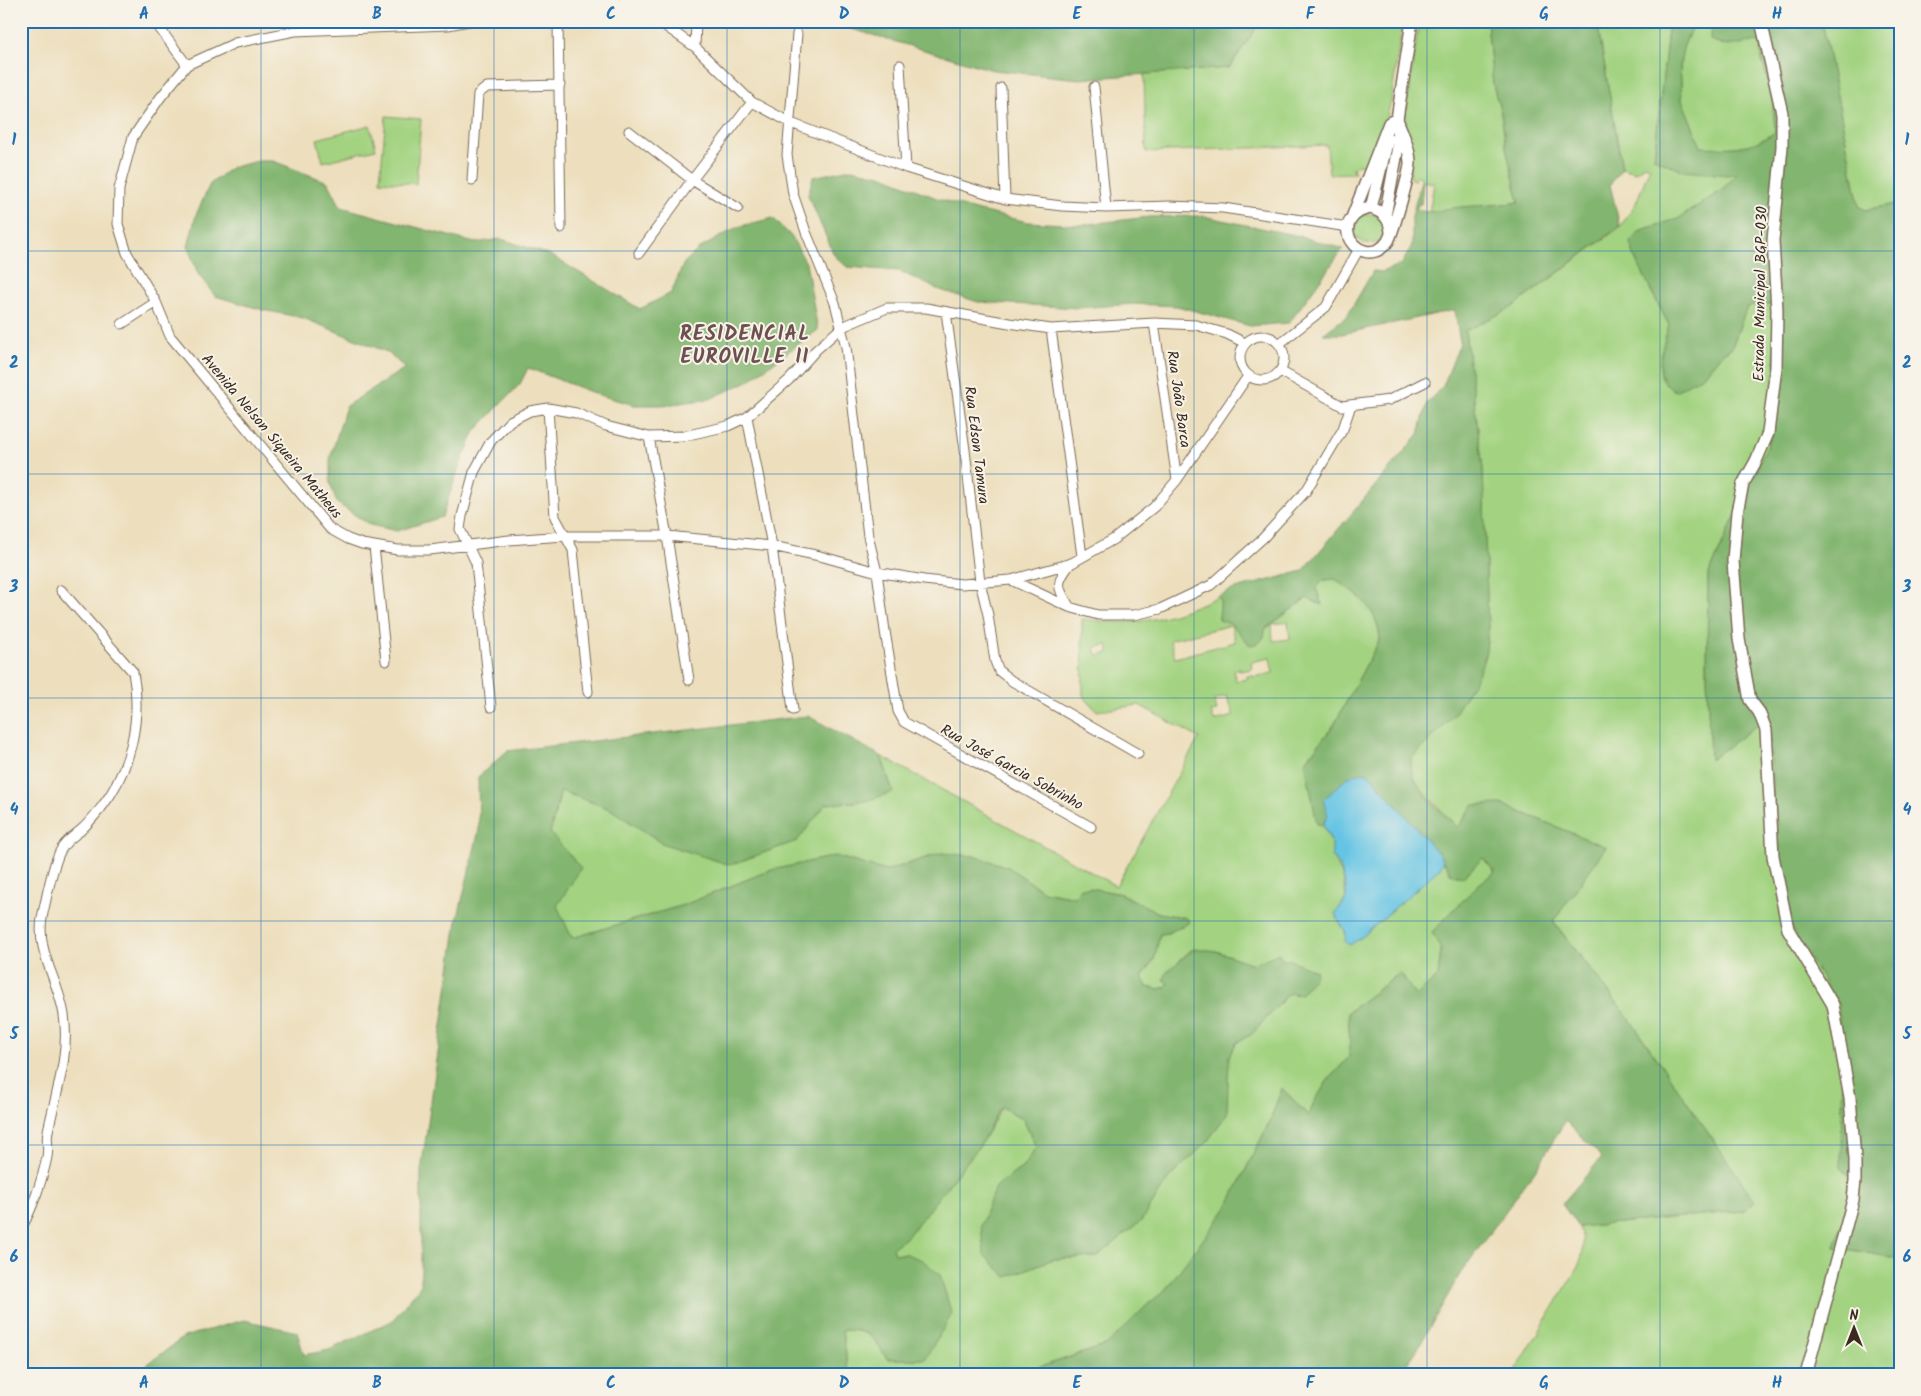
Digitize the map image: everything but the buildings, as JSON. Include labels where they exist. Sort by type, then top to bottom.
[{"type":"street","points":[[154,21],[187,65]]},
{"type":"street","name":"Avenida Nelson Siqueira Matheus","points":[[469,21],[448,26],[295,31],[235,43],[187,65],[132,137],[119,189],[118,224],[126,252],[156,302],[170,336],[330,528],[348,540],[398,550],[430,550],[564,536],[667,536],[772,546],[820,556],[877,572],[924,580],[962,584],[1011,580],[1072,563],[1114,539],[1154,507],[1176,480],[1248,376]]},
{"type":"street","points":[[558,21],[561,228]]},
{"type":"street","points":[[658,21],[695,47],[752,102],[791,123],[906,168],[1004,199],[1062,206],[1106,208],[1170,206],[1223,208],[1348,227]]},
{"type":"street","points":[[695,47],[696,21]]},
{"type":"street","points":[[1391,232],[1390,226],[1380,211],[1389,137],[1397,120],[1412,21]]},
{"type":"street","name":"Estrada Municipal BGP-030","points":[[1761,21],[1782,113],[1782,146],[1773,240],[1777,310],[1776,367],[1768,433],[1756,461],[1743,484],[1737,512],[1733,561],[1739,639],[1750,700],[1759,712],[1766,730],[1773,856],[1788,929],[1833,1005],[1850,1098],[1855,1159],[1853,1200],[1806,1375]]},
{"type":"street","name":"Rua José Garcia Sobrinho","points":[[797,34],[787,155],[793,194],[806,232],[835,303],[846,347],[868,536],[877,572],[898,711],[904,722],[1091,827]]},
{"type":"street","points":[[900,65],[906,168]]},
{"type":"street","points":[[472,180],[478,94],[487,87],[560,85]]},
{"type":"street","points":[[1094,87],[1106,208]]},
{"type":"street","points":[[1001,88],[1004,199]]},
{"type":"street","points":[[639,253],[752,102]]},
{"type":"street","points":[[1397,120],[1402,148],[1410,161],[1409,173],[1389,239],[1380,249],[1373,252],[1359,249],[1350,240],[1348,227],[1388,123],[1397,120]]},
{"type":"street","points":[[629,131],[692,180],[738,208]]},
{"type":"street","points":[[1389,137],[1392,143],[1402,148]]},
{"type":"street","points":[[1380,211],[1402,148]]},
{"type":"street","points":[[1353,216],[1362,210],[1380,211],[1400,201]]},
{"type":"street","points":[[1279,344],[1326,307],[1359,249]]},
{"type":"street","points":[[122,324],[156,302]]},
{"type":"street","points":[[491,707],[476,563],[460,529],[474,472],[491,441],[510,422],[530,412],[548,408],[576,413],[606,426],[649,437],[684,436],[728,426],[747,416],[790,379],[816,350],[842,327],[887,308],[926,308],[1051,329],[1154,323],[1196,325],[1227,334],[1245,343]]},
{"type":"street","name":"Rua Edson Tamura","points":[[946,312],[965,450],[980,582],[998,671],[1012,682],[1138,754]]},
{"type":"street","name":"Rua João Barca","points":[[1154,323],[1176,480]]},
{"type":"street","points":[[1051,329],[1082,556]]},
{"type":"street","points":[[1258,336],[1266,336],[1279,344],[1284,354],[1283,366],[1280,371],[1269,379],[1255,379],[1248,376],[1240,364],[1240,356],[1245,343],[1258,336]]},
{"type":"street","points":[[1280,371],[1342,406],[1389,400],[1425,382]]},
{"type":"street","points":[[1011,580],[1069,607],[1098,615],[1134,615],[1160,609],[1211,585],[1263,538],[1306,491],[1343,429],[1352,405]]},
{"type":"street","points":[[548,408],[555,517],[573,550],[588,692]]},
{"type":"street","points":[[747,416],[772,546],[793,710]]},
{"type":"street","points":[[649,437],[667,536],[689,680]]},
{"type":"street","points":[[374,546],[386,661]]},
{"type":"street","points":[[1069,607],[1060,593],[1060,577],[1072,563]]},
{"type":"street","points":[[21,1228],[42,1176],[47,1155],[47,1133],[57,1096],[66,1035],[62,1005],[40,938],[43,914],[60,850],[66,841],[82,830],[102,807],[121,776],[133,742],[137,715],[136,688],[133,672],[61,590]]},
{"type":"green space","points":[[824,21],[1011,21],[1026,25],[1069,21],[1261,21],[1229,68],[1079,79],[993,70]]},
{"type":"green space","points":[[1011,21],[1069,21],[1025,25]]},
{"type":"green space","points":[[1261,21],[1403,21],[1391,101],[1386,121],[1369,161],[1353,168],[1355,173],[1329,174],[1327,145],[1146,152],[1144,74],[1229,68]]},
{"type":"green space","points":[[1419,21],[1487,21],[1493,85],[1501,113],[1506,147],[1519,202],[1429,213],[1434,183],[1421,181],[1421,177],[1416,175],[1415,180],[1411,179],[1405,118]]},
{"type":"green space","points":[[1487,21],[1597,21],[1622,168],[1610,185],[1620,226],[1511,308],[1465,331],[1483,468],[1488,631],[1485,656],[1478,675],[1454,715],[1412,758],[1411,767],[1419,787],[1458,828],[1473,805],[1501,804],[1606,847],[1553,922],[1629,1018],[1755,1201],[1743,1211],[1578,1227],[1562,1204],[1602,1157],[1565,1121],[1539,1165],[1460,1274],[1417,1350],[1399,1375],[1016,1375],[1107,1345],[1165,1290],[1226,1209],[1270,1121],[1282,1088],[1309,1116],[1313,1104],[1328,1080],[1349,1057],[1348,1012],[1400,973],[1416,996],[1438,976],[1441,950],[1432,932],[1478,885],[1495,872],[1483,858],[1463,877],[1452,875],[1439,854],[1369,774],[1363,772],[1348,777],[1323,825],[1317,824],[1305,762],[1334,725],[1380,639],[1371,610],[1359,597],[1335,579],[1324,580],[1316,588],[1322,605],[1306,598],[1265,629],[1264,637],[1259,643],[1250,645],[1231,624],[1219,620],[1219,596],[1232,590],[1303,571],[1419,434],[1427,403],[1443,386],[1460,343],[1455,310],[1342,334],[1323,334],[1347,316],[1373,271],[1382,272],[1402,264],[1412,245],[1412,216],[1421,181],[1423,181],[1421,204],[1418,204],[1417,210],[1431,212],[1460,207],[1519,202],[1506,147],[1501,113],[1493,85]]},
{"type":"green space","points":[[1597,21],[1669,21],[1654,158],[1738,172],[1722,190],[1678,219],[1641,230],[1650,289],[1669,325],[1660,357],[1697,379],[1704,375],[1721,355],[1732,347],[1747,307],[1777,303],[1773,433],[1708,576],[1707,675],[1710,760],[1769,716],[1776,861],[1838,1004],[1855,1180],[1835,1247],[1900,1259],[1900,1375],[1513,1375],[1578,1267],[1583,1247],[1578,1227],[1743,1211],[1754,1201],[1629,1018],[1553,921],[1606,847],[1501,804],[1467,813],[1458,828],[1415,782],[1410,766],[1412,758],[1454,715],[1485,656],[1488,631],[1483,468],[1465,331],[1511,308],[1620,227],[1636,203],[1650,167],[1644,165],[1636,172],[1622,168]]},
{"type":"green space","points":[[1669,21],[1694,21],[1683,48],[1680,65],[1682,100],[1701,147],[1721,147],[1740,146],[1758,142],[1775,132],[1770,90],[1759,41],[1727,46],[1710,40],[1711,21],[1822,21],[1859,206],[1865,210],[1900,203],[1900,1259],[1835,1247],[1855,1180],[1841,1168],[1842,1066],[1838,1004],[1794,935],[1776,861],[1769,716],[1710,760],[1707,675],[1708,576],[1773,433],[1776,303],[1747,307],[1732,347],[1721,355],[1704,375],[1676,391],[1668,386],[1660,371],[1660,362],[1669,325],[1635,258],[1630,242],[1641,230],[1678,219],[1722,190],[1737,173],[1728,175],[1683,171],[1654,158]]},
{"type":"green space","points":[[1694,21],[1711,21],[1710,24],[1759,41],[1774,110],[1775,132],[1767,138],[1749,145],[1701,148],[1682,100],[1680,65],[1683,48]]},
{"type":"green space","points":[[1822,21],[1900,21],[1900,203],[1865,210],[1859,206]]},
{"type":"green space","points":[[386,116],[421,119],[416,184],[380,181]]},
{"type":"green space","points":[[370,125],[376,149],[323,162],[317,139]]},
{"type":"green space","points":[[259,161],[273,161],[328,182],[341,207],[475,243],[501,239],[550,255],[640,309],[671,293],[684,263],[699,249],[737,227],[773,218],[791,236],[806,263],[818,330],[748,381],[710,399],[665,405],[634,405],[599,395],[528,368],[520,384],[475,431],[458,470],[442,517],[397,531],[370,525],[337,503],[330,483],[330,459],[346,406],[405,368],[387,352],[303,318],[263,310],[215,296],[198,274],[188,247],[196,215],[210,184],[232,167]]},
{"type":"green space","points":[[851,169],[881,175],[939,199],[975,210],[1028,222],[1080,225],[1149,217],[1203,216],[1299,236],[1343,249],[1289,323],[1250,326],[1177,306],[1134,304],[1078,308],[978,302],[937,289],[899,271],[847,267],[834,255],[808,195],[813,177]]},
{"type":"green space","points":[[1369,214],[1380,218],[1384,229],[1380,240],[1369,244],[1358,240],[1354,229],[1358,218]]},
{"type":"green space","points":[[1335,579],[1365,603],[1375,619],[1380,639],[1334,725],[1305,762],[1317,823],[1323,825],[1332,843],[1337,867],[1343,876],[1346,899],[1338,909],[1336,917],[1344,929],[1345,937],[1350,944],[1362,937],[1440,868],[1443,861],[1452,875],[1463,877],[1483,858],[1495,872],[1478,885],[1441,950],[1438,976],[1416,997],[1400,973],[1348,1012],[1349,1057],[1328,1080],[1313,1104],[1309,1116],[1282,1089],[1270,1121],[1226,1209],[1165,1290],[1107,1345],[1016,1375],[849,1375],[841,1330],[859,1331],[870,1336],[887,1359],[925,1359],[943,1287],[940,1275],[906,1254],[894,1254],[891,1248],[906,1238],[981,1144],[1002,1107],[1023,1119],[1036,1147],[1023,1167],[995,1187],[1007,1277],[1053,1259],[1097,1257],[1141,1221],[1169,1178],[1207,1142],[1227,1074],[1229,1056],[1237,1042],[1252,1034],[1289,993],[1298,995],[1316,971],[1304,966],[1253,964],[1216,951],[1191,950],[1180,960],[1166,987],[1158,989],[1147,987],[1141,977],[1154,960],[1160,934],[1168,933],[1187,918],[1159,913],[1121,894],[1090,888],[1080,889],[1075,897],[1043,891],[1008,867],[973,856],[941,853],[886,871],[835,856],[768,871],[684,905],[572,938],[556,906],[550,833],[561,791],[610,809],[664,844],[797,841],[826,804],[866,801],[893,791],[881,756],[1116,886],[1199,738],[1139,705],[1097,711],[1083,696],[1082,619],[1113,622],[1144,621],[1183,611],[1219,596],[1219,620],[1231,624],[1250,644],[1265,629],[1307,598],[1322,605],[1316,588],[1324,580]],"holes":[[[1288,622],[1290,639],[1273,641],[1272,624]],[[1231,625],[1235,642],[1175,658],[1170,640]],[[1108,645],[1109,653],[1097,655],[1095,647]],[[1270,658],[1273,673],[1254,677],[1253,675],[1247,676],[1247,679],[1236,681],[1234,670],[1252,669],[1251,662]],[[1227,696],[1234,716],[1214,721],[1211,712],[1217,711],[1214,700]]]},
{"type":"green space","points":[[808,716],[881,756],[893,792],[866,801],[826,804],[797,841],[730,865],[664,844],[610,809],[561,791],[550,833],[581,868],[557,906],[572,938],[684,905],[768,871],[835,856],[886,871],[941,853],[973,856],[1008,867],[1043,891],[1075,897],[1080,888],[1090,888],[1121,894],[1159,913],[1187,918],[1189,923],[1168,933],[1160,934],[1154,960],[1142,977],[1147,987],[1158,989],[1166,987],[1168,984],[1164,979],[1167,972],[1195,948],[1216,951],[1253,964],[1279,953],[1283,960],[1291,960],[1316,971],[1314,977],[1301,994],[1289,993],[1252,1034],[1237,1042],[1229,1056],[1227,1114],[1207,1142],[1169,1178],[1141,1221],[1097,1257],[1053,1259],[1007,1277],[984,1255],[981,1225],[995,1187],[1023,1167],[1036,1147],[1023,1119],[1002,1107],[981,1144],[906,1238],[892,1248],[894,1254],[906,1254],[922,1260],[940,1275],[952,1314],[925,1359],[887,1359],[870,1336],[859,1331],[842,1330],[849,1375],[133,1375],[184,1337],[244,1320],[297,1332],[304,1355],[329,1350],[392,1321],[421,1285],[421,1171],[457,921],[479,830],[478,777],[507,751]]},
{"type":"water","points":[[1363,772],[1369,774],[1443,861],[1440,868],[1362,937],[1350,945],[1345,942],[1346,933],[1335,914],[1344,902],[1346,893],[1340,869],[1332,856],[1332,843],[1323,825],[1328,815],[1323,800],[1348,777]]},
{"type":"district","name":"RESIDENCIAL EUROVILLE II","points":[[745,344]]}]
